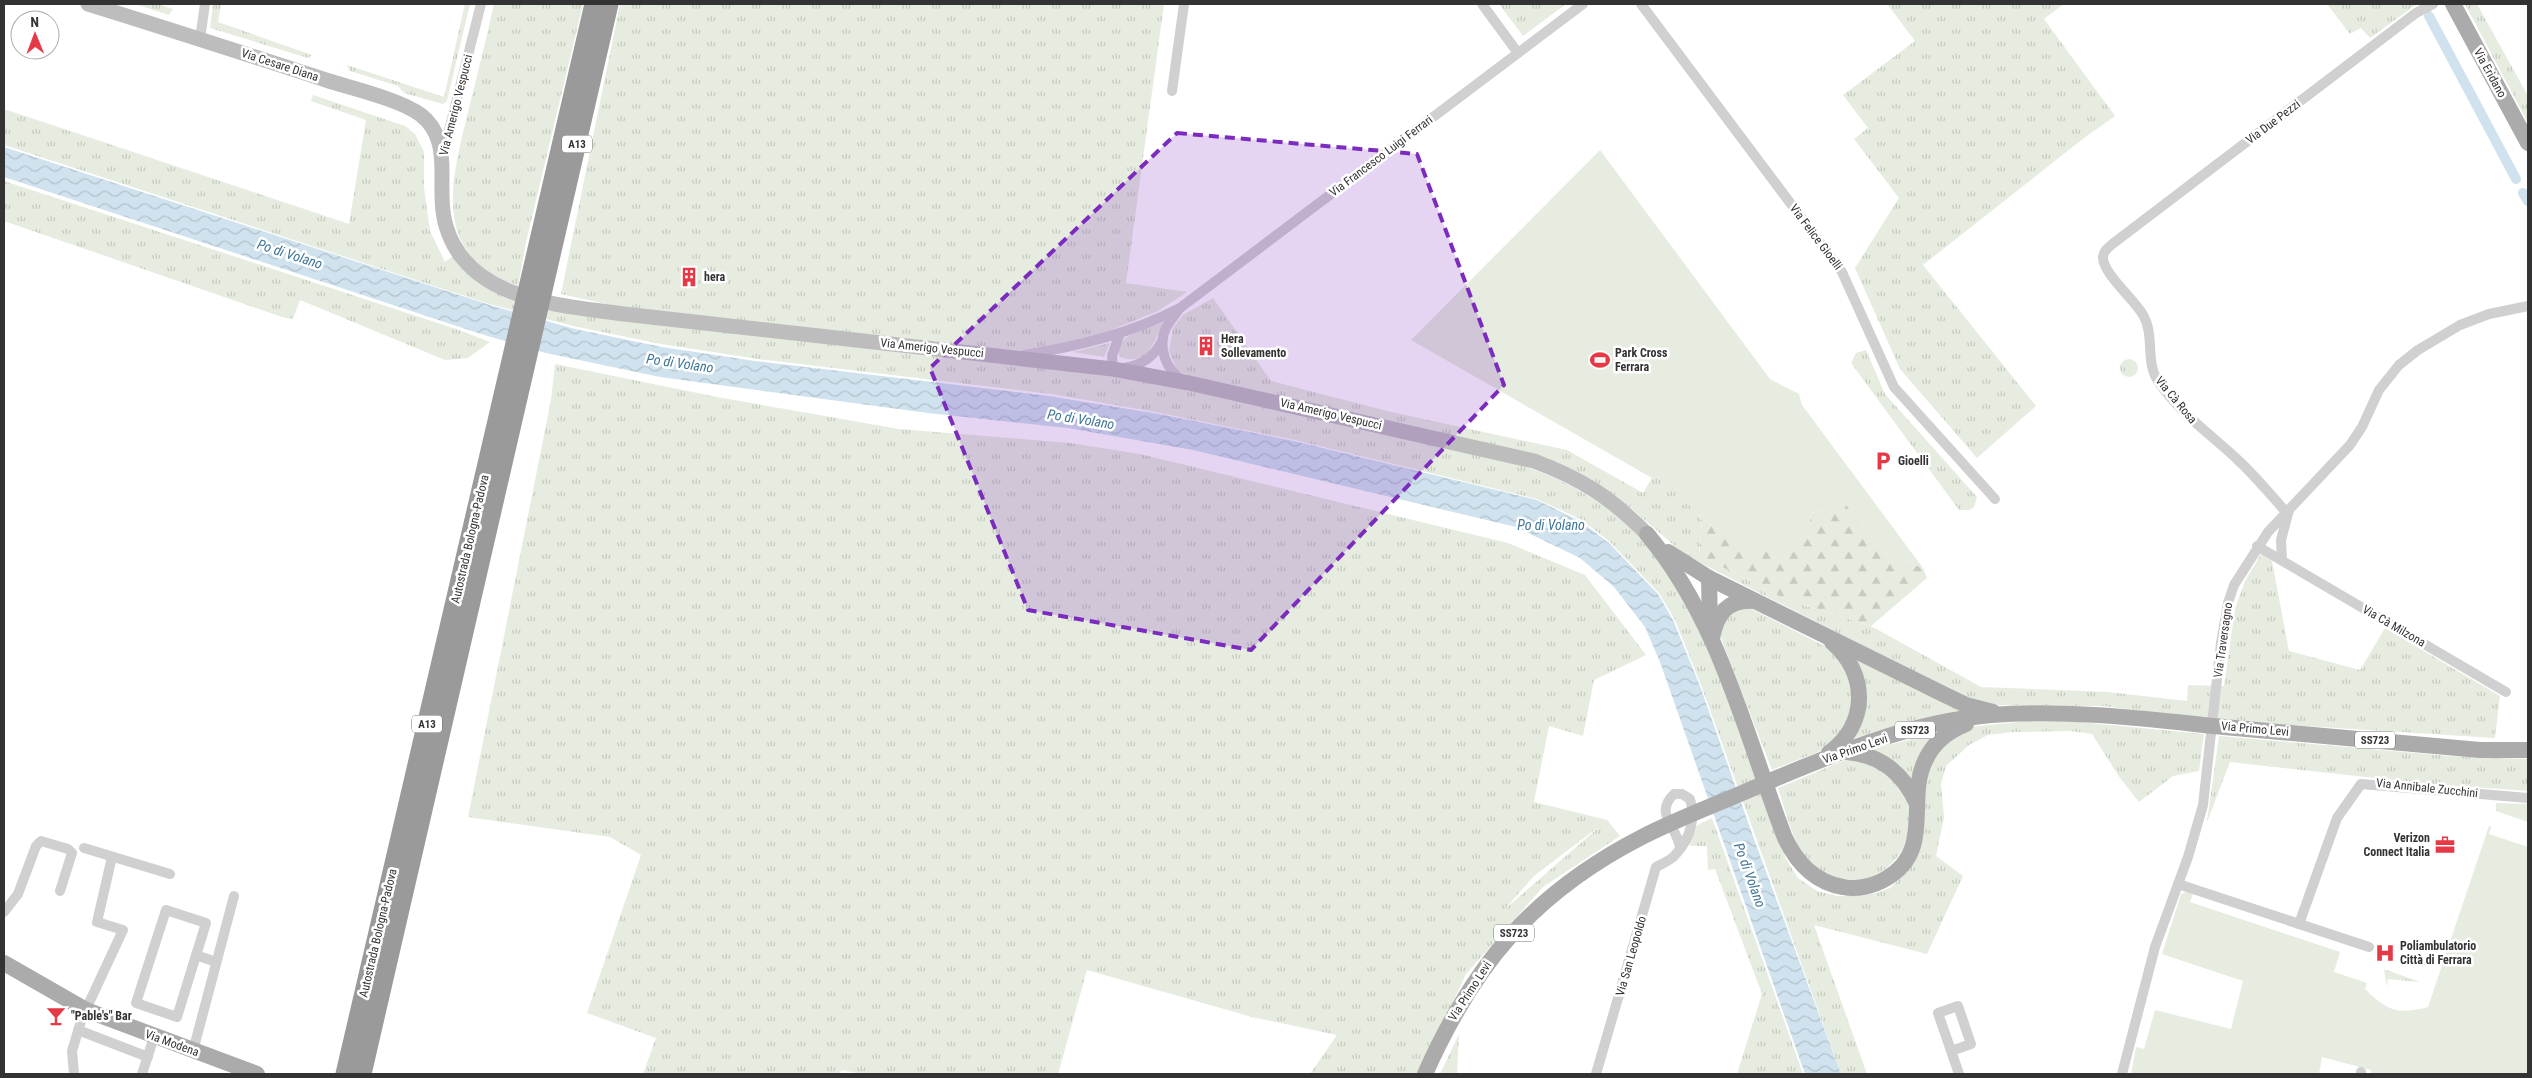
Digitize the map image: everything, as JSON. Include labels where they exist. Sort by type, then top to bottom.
[{"type":"highway","name":"Autostrada Bologna-Padova","points":[[362,1074],[537,282],[594,4]]},
{"type":"highway","name":"Autostrada Bologna-Padova","points":[[537,282],[609,4]]},
{"type":"highway","name":"Autostrada Bologna-Padova","points":[[345,1074],[516,375]]},
{"type":"main road","name":"Via Cesare Diana","points":[[88,4],[408,107],[424,117],[431,126],[441,147],[442,160]]},
{"type":"main road","name":"Via Eridano","points":[[2453,4],[2528,143]]},
{"type":"main road","name":"Via Amerigo Vespucci","points":[[442,160],[442,209],[452,242],[470,267],[486,280],[513,293],[574,307],[624,314],[1113,369],[1189,383],[1534,461],[1569,474],[1592,488],[1613,502],[1648,534]]},
{"type":"main road","points":[[1648,534],[1679,561],[1709,578],[1966,705],[2005,714]]},
{"type":"main road","points":[[1648,534],[1668,559],[1694,602],[1712,640],[1785,838],[1793,854],[1804,868],[1832,885],[1848,888],[1866,887],[1894,874],[1910,852],[1917,831],[1920,775],[1932,749],[1942,737],[1956,728],[1988,716]]},
{"type":"main road","points":[[1709,578],[1709,617],[1712,640]]},
{"type":"main road","points":[[1712,640],[1717,617],[1724,610],[1740,601],[1757,602]]},
{"type":"main road","points":[[1811,628],[1831,641],[1849,661],[1855,674],[1859,699],[1857,713],[1849,735],[1841,744],[1812,764]]},
{"type":"main road","name":"Via Primo Levi","points":[[1425,1074],[1447,1025],[1471,985],[1516,930],[1551,896],[1580,875],[1616,852],[1664,827],[1789,773],[1908,731],[2005,714],[2085,714],[2480,750],[2528,750]]},
{"type":"main road","points":[[1845,752],[1870,756],[1896,771],[1912,793],[1918,806]]},
{"type":"main road","name":"Via Modena","points":[[4,963],[86,1010],[154,1037],[258,1074]]},
{"type":"street","points":[[200,39],[205,4]]},
{"type":"street","name":"Via Amerigo Vespucci","points":[[442,160],[481,4]]},
{"type":"street","points":[[1172,91],[1184,4]]},
{"type":"street","points":[[1482,4],[1518,53]]},
{"type":"street","name":"Via Francesco Luigi Ferrari","points":[[1014,357],[1065,348],[1120,333],[1180,308],[1583,4]]},
{"type":"street","name":"Via Felice Gioelli","points":[[1641,4],[1842,272],[1894,387],[1995,499]]},
{"type":"street","name":"Via Due Pezzi","points":[[2115,242],[2416,13],[2433,4]]},
{"type":"street","name":"Via Cà Rosa","points":[[2115,242],[2105,250],[2103,262],[2143,315],[2149,330],[2152,366],[2158,381],[2200,428],[2239,461],[2288,509]]},
{"type":"street","name":"Via Traversagno","points":[[2122,1074],[2155,947],[2194,841],[2207,784],[2221,643],[2228,603],[2234,585],[2257,546],[2288,509],[2350,445],[2362,427],[2379,390],[2392,372],[2408,357],[2460,325],[2489,314],[2528,306]]},
{"type":"street","name":"Via Francesco Luigi Ferrari","points":[[1113,369],[1124,369],[1144,362],[1153,356],[1163,339],[1166,328],[1180,308]]},
{"type":"street","points":[[1113,369],[1112,356],[1120,333]]},
{"type":"street","points":[[1163,339],[1163,351],[1171,370],[1178,377],[1189,383]]},
{"type":"street","points":[[2282,560],[2281,540],[2288,509]]},
{"type":"street","name":"Via Cà Milzona","points":[[2257,546],[2506,692]]},
{"type":"street","name":"Via Annibale Zucchini","points":[[2299,924],[2335,822],[2341,809],[2361,784],[2528,798]]},
{"type":"street","name":"Via San Leopoldo","points":[[1596,1074],[1656,867],[1676,855],[1680,848],[1691,828],[1693,808],[1690,799],[1682,794],[1674,794],[1665,806],[1665,811],[1668,822],[1679,836],[1680,848]]},
{"type":"street","points":[[4,912],[18,894],[36,846],[41,841],[68,849],[72,853],[60,892]]},
{"type":"street","points":[[84,848],[170,874]]},
{"type":"street","points":[[74,1074],[72,1052],[78,1030],[123,930],[97,922],[112,857]]},
{"type":"street","points":[[2178,884],[2369,947]]},
{"type":"street","points":[[193,1051],[234,896]]},
{"type":"street","points":[[166,910],[206,923],[196,955],[177,1017],[136,1003],[166,910]]},
{"type":"street","points":[[196,955],[216,962]]},
{"type":"street","name":"Via Modena","points":[[78,1030],[148,1057]]},
{"type":"street","points":[[142,1074],[154,1037]]},
{"type":"street","points":[[1951,1051],[1959,1074]]},
{"type":"highlighted area","points":[[1177,133],[1417,154],[1504,385],[1251,650],[1028,610],[930,368]]},
{"type":"green space","points":[[135,4],[158,4],[173,9],[169,15]]},
{"type":"green space","points":[[213,4],[221,4],[218,22],[312,55],[308,58],[210,28]]},
{"type":"green space","points":[[465,4],[470,4],[447,101],[443,104],[404,93],[398,86],[350,71],[347,65],[444,97]]},
{"type":"green space","points":[[494,4],[583,4],[527,238],[518,286],[490,272],[471,256],[459,236],[454,214],[453,190],[456,164]]},
{"type":"green space","points":[[620,4],[1164,4],[1126,283],[1187,292],[1158,311],[1092,338],[1017,351],[615,306],[561,294]]},
{"type":"green space","points":[[1499,4],[1566,4],[1523,36]]},
{"type":"green space","points":[[1887,4],[2064,4],[2044,19],[2115,116],[2084,138],[1923,265],[2036,406],[1977,458],[1900,369],[1855,268],[1899,198],[1854,139],[1868,128],[1843,95],[1915,41]]},
{"type":"green space","points":[[2327,4],[2417,4],[2370,38],[2361,28],[2350,34]]},
{"type":"green space","points":[[2465,4],[2477,4],[2528,96],[2528,123]]},
{"type":"green space","points":[[313,95],[405,126],[415,134],[424,152],[424,188],[430,231],[445,262],[453,256],[470,276],[498,294],[1105,375],[1191,390],[1510,462],[1575,488],[1603,505],[1650,548],[1688,602],[1712,649],[1755,778],[1786,859],[1798,878],[1817,891],[1837,896],[1859,896],[1877,893],[1890,888],[1904,874],[1926,775],[1935,752],[1969,727],[2028,721],[2079,722],[2204,734],[2199,771],[2173,776],[2139,802],[2120,778],[2092,734],[2071,731],[2014,732],[1988,735],[1969,745],[1946,766],[1941,784],[1944,817],[1936,856],[1963,876],[1927,954],[1814,925],[1867,1074],[1841,1074],[1701,685],[1675,620],[1659,593],[1610,542],[1582,520],[1537,499],[1295,440],[1150,411],[1051,394],[758,359],[661,344],[573,326],[489,304],[4,145],[4,109],[349,224],[366,120],[311,101]]},
{"type":"green space","name":"Park Cross Ferrara","points":[[1600,150],[1770,379],[1799,394],[1802,405],[1923,568],[1884,552],[1844,502],[1812,513],[1805,535],[1777,554],[1753,548],[1702,520],[1666,475],[1652,478],[1411,340]]},
{"type":"green space","points":[[4,181],[459,330],[490,342],[468,358],[445,360],[300,300],[293,319],[282,317],[4,221]]},
{"type":"green space","points":[[1213,298],[1271,381],[1391,412],[1567,450],[1643,493],[1652,478],[1666,475],[1702,520],[1699,555],[1787,600],[1871,626],[1981,687],[2108,692],[2187,701],[2188,685],[2224,686],[2235,609],[2245,581],[2261,554],[2272,561],[2289,651],[2360,670],[2385,628],[2500,696],[2495,738],[2209,720],[2103,706],[1991,705],[1956,693],[1685,555],[1631,508],[1557,462],[1191,377],[1177,370],[1169,351],[1173,328],[1183,315]]},
{"type":"green space","points":[[1164,322],[1149,351],[1144,356],[1138,359],[1120,357],[1119,349],[1127,337]]},
{"type":"green space","points":[[1110,343],[1104,357],[1073,352]]},
{"type":"green space","points":[[1866,350],[1885,394],[1977,497],[1974,507],[1969,510],[1959,510],[1851,363],[1856,353]]},
{"type":"green space","points":[[2129,359],[2135,362],[2138,368],[2135,374],[2129,377],[2123,374],[2120,368],[2123,362]]},
{"type":"green space","points":[[555,364],[717,397],[899,429],[1070,443],[1140,454],[1508,543],[1585,575],[1646,655],[1594,680],[1583,736],[1549,726],[1534,802],[1607,820],[1620,836],[1543,887],[1466,974],[1419,1074],[1310,1074],[1337,1035],[1252,1017],[1087,970],[1058,1074],[863,1074],[841,1070],[840,1074],[643,1074],[656,1038],[587,1013],[641,855],[610,837],[468,817],[551,400]],"holes":[[[1598,828],[1505,909],[1534,876]]]},
{"type":"green space","points":[[1844,502],[1884,552],[1923,568],[1927,578],[1871,626],[1787,600],[1699,555],[1702,520],[1753,548],[1805,535],[1812,513]]},
{"type":"green space","points":[[1750,608],[1836,652],[1853,681],[1850,723],[1823,750],[1772,770],[1722,641],[1720,630],[1728,611]]},
{"type":"green space","points":[[1851,655],[1969,710],[1931,717],[1854,738],[1860,726]]},
{"type":"green space","points":[[1942,731],[1914,790],[1866,751]]},
{"type":"green space","points":[[2219,736],[2450,756],[2528,759],[2528,791],[2430,784],[2230,762],[2207,822]]},
{"type":"green space","points":[[1854,759],[1875,766],[1888,773],[1899,786],[1909,806],[1911,827],[1904,846],[1892,863],[1875,875],[1856,880],[1835,878],[1814,866],[1807,859],[1796,840],[1778,788],[1845,760]]},
{"type":"green space","points":[[2496,803],[2528,804],[2528,822],[2496,811]]},
{"type":"green space","points":[[1712,818],[1803,1074],[1737,1074],[1762,994],[1715,869],[1708,870],[1707,846],[1691,846],[1688,841],[1696,826]]},
{"type":"green space","points":[[2489,826],[2491,827],[2489,834],[2528,847],[2528,1074],[2371,1074],[2371,1070],[2322,1057],[2319,1074],[2131,1074],[2136,1047],[2144,1049],[2155,1010],[2231,1029],[2243,981],[2162,954],[2181,894],[2186,892],[2193,894],[2190,902],[2340,952],[2334,972],[2367,983],[2365,989],[2387,1006],[2401,1011],[2428,1007]]},
{"type":"green space","points":[[2384,970],[2420,982],[2388,979],[2387,987]]},
{"type":"green space","points":[[1459,1034],[1457,1074],[1440,1074]]},
{"type":"water","name":"Po di Volano","points":[[4,147],[493,306],[575,329],[662,347],[755,361],[1049,396],[1159,414],[1294,441],[1537,500],[1580,521],[1609,543],[1658,594],[1673,620],[1700,686],[1754,839],[1841,1074],[1805,1074],[1660,662],[1645,627],[1614,587],[1580,558],[1516,527],[1193,450],[1068,428],[928,413],[660,377],[546,353],[481,334],[4,177]]},
{"type":"waterway","points":[[2429,16],[2516,179]]},
{"type":"waterway","points":[[2523,193],[2528,201]]},
{"type":"place","name":"hera","points":[[689,277]]},
{"type":"place","name":"Hera Sollevamento","points":[[1206,346]]},
{"type":"place","name":"Park Cross Ferrara","points":[[1600,360]]},
{"type":"place","name":"Gioelli","points":[[1883,461]]},
{"type":"place","name":"Verizon Connect Italia","points":[[2445,845]]},
{"type":"place","name":"Poliambulatorio Città di Ferrara","points":[[2385,953]]},
{"type":"place","name":"\"Pable's\" Bar","points":[[56,1016]]}]
